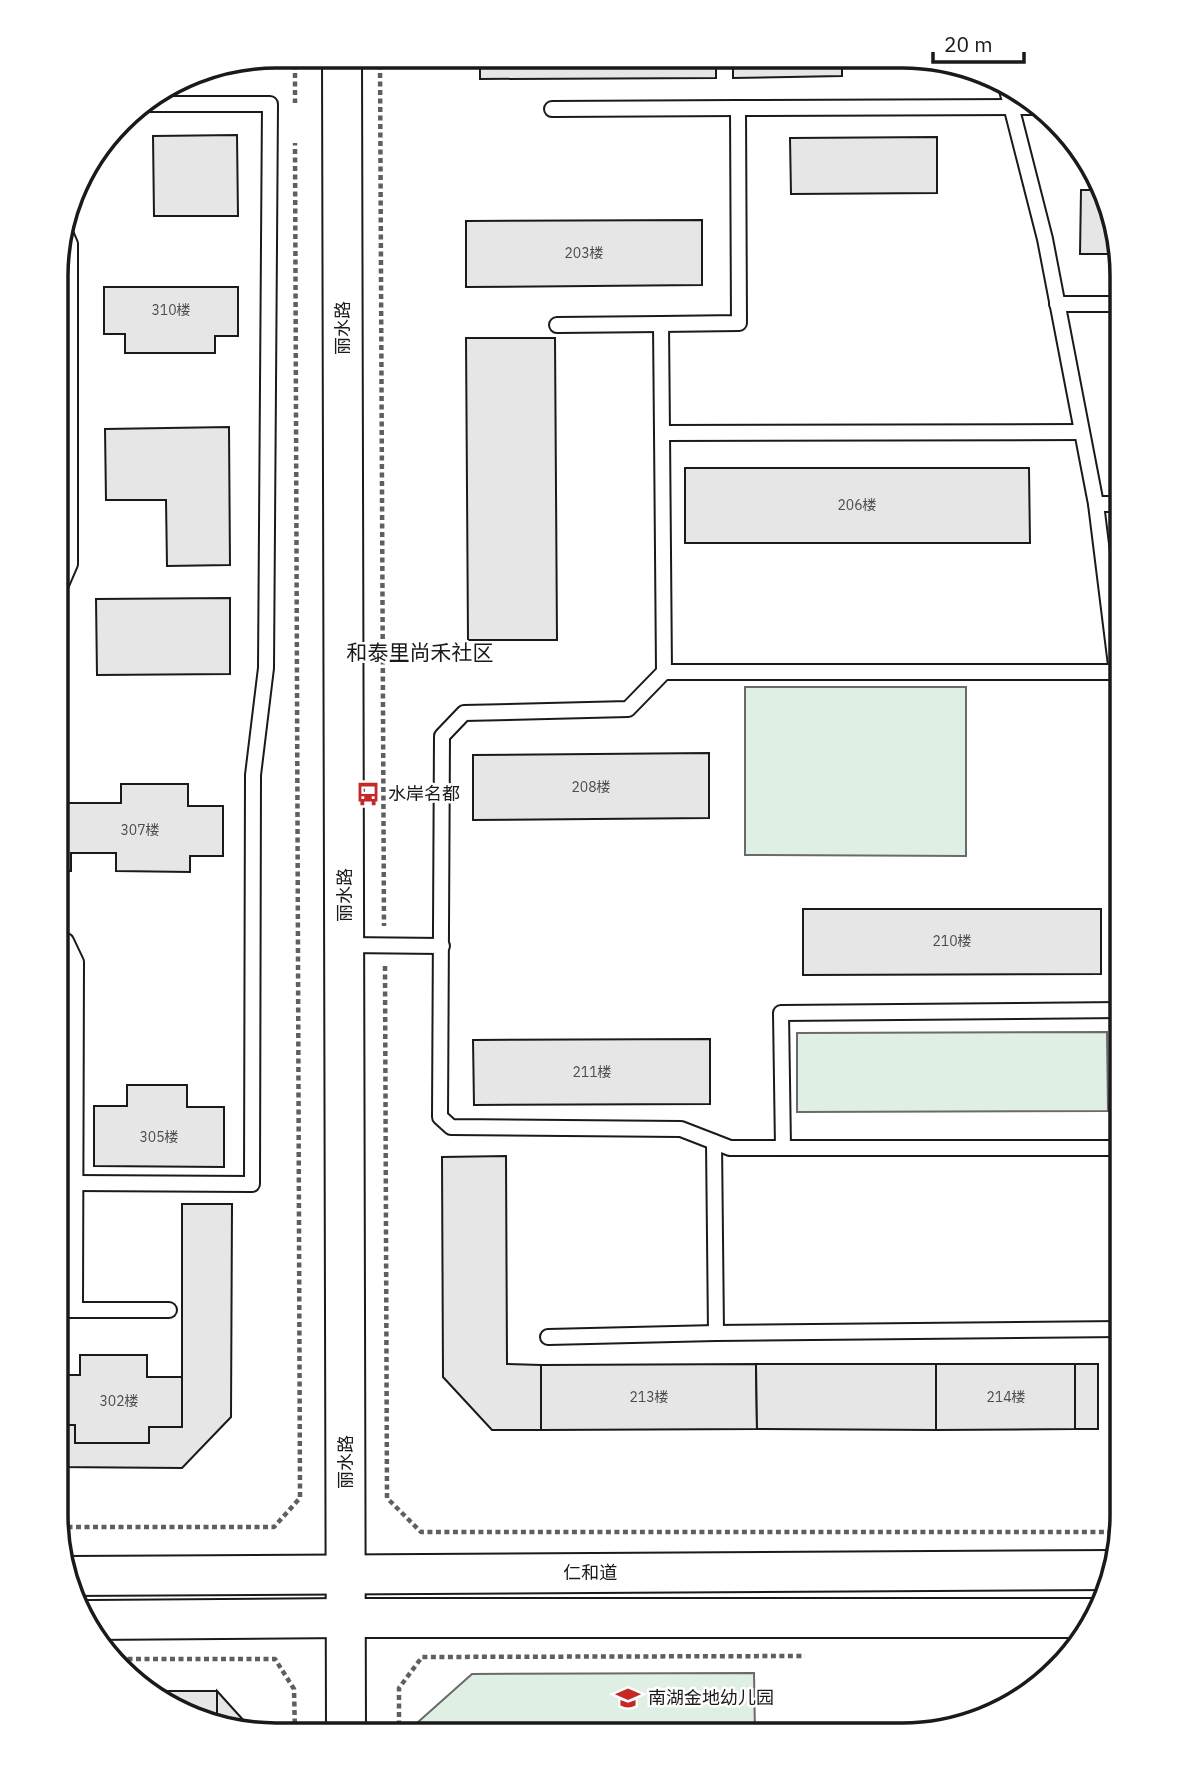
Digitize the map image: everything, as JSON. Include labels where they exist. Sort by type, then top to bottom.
[{"type":"main road","name":"丽水路","points":[[342,68],[346,1723]]},
{"type":"main road","name":"仁和道","points":[[78,1576],[1102,1570]]},
{"type":"main road","points":[[97,1620],[1082,1618]]},
{"type":"lane","points":[[1009,98],[1045,239],[1096,504],[1110,614]]},
{"type":"lane","points":[[75,1183],[252,1184],[253,775],[265,668],[270,104],[160,104]]},
{"type":"lane","points":[[556,325],[739,323],[738,108]]},
{"type":"lane","points":[[552,109],[1023,108]]},
{"type":"lane","points":[[1057,304],[1110,304]]},
{"type":"lane","points":[[661,324],[664,672],[628,709],[464,713],[442,736],[440,1116],[451,1127],[681,1129],[730,1147],[1109,1147]]},
{"type":"lane","points":[[662,433],[1081,432]]},
{"type":"lane","points":[[68,488],[68,569]]},
{"type":"lane","points":[[1096,504],[1110,504]]},
{"type":"lane","points":[[664,672],[1110,672]]},
{"type":"lane","points":[[345,944],[442,946]]},
{"type":"lane","points":[[68,946],[76,962],[75,1309]]},
{"type":"lane","points":[[783,1147],[781,1013],[1109,1010]]},
{"type":"lane","points":[[714,1142],[716,1333]]},
{"type":"lane","points":[[68,1309],[169,1310]]},
{"type":"lane","points":[[548,1337],[1109,1329]]},
{"type":"path","points":[[295,68],[295,112]]},
{"type":"path","points":[[380,68],[387,1498],[421,1532],[1109,1532]]},
{"type":"path","points":[[69,1527],[274,1527],[300,1498],[295,140]]},
{"type":"path","points":[[399,1723],[399,1688],[422,1657],[807,1656]]},
{"type":"path","points":[[126,1659],[275,1659],[294,1689],[295,1723]]},
{"type":"green space","points":[[745,687],[966,687],[966,856],[745,855]]},
{"type":"green space","points":[[1107,1032],[1108,1111],[797,1112],[797,1033]]},
{"type":"green space","name":"南湖金地幼儿园","points":[[754,1673],[755,1723],[417,1723],[472,1674]]},
{"type":"building","points":[[480,68],[716,68],[716,78],[480,79]]},
{"type":"building","points":[[733,68],[842,68],[842,76],[733,78]]},
{"type":"building","points":[[237,135],[238,216],[154,216],[153,136]]},
{"type":"building","points":[[937,137],[937,193],[791,194],[790,138]]},
{"type":"building","points":[[1081,190],[1091,190],[1103,223],[1108,254],[1080,254]]},
{"type":"building","points":[[702,220],[702,285],[466,287],[466,221]]},
{"type":"building","points":[[104,287],[238,287],[238,336],[215,336],[215,353],[125,353],[125,334],[104,334]]},
{"type":"building","points":[[466,338],[555,338],[557,640],[468,640]]},
{"type":"building","points":[[229,427],[230,565],[167,566],[166,500],[106,500],[105,429]]},
{"type":"building","points":[[685,468],[1029,468],[1030,543],[685,543]]},
{"type":"building","points":[[230,598],[230,674],[97,675],[96,599]]},
{"type":"building","points":[[709,753],[709,818],[473,820],[473,755]]},
{"type":"building","points":[[121,784],[188,784],[188,806],[223,806],[223,856],[190,856],[190,872],[116,871],[116,853],[71,853],[71,871],[68,871],[68,803],[121,803]]},
{"type":"building","points":[[803,909],[1101,909],[1101,974],[803,975]]},
{"type":"building","points":[[710,1039],[710,1104],[474,1105],[473,1040]]},
{"type":"building","points":[[127,1085],[187,1085],[187,1107],[224,1107],[224,1167],[94,1166],[94,1106],[127,1106]]},
{"type":"building","points":[[506,1156],[507,1364],[541,1365],[541,1430],[492,1430],[443,1377],[442,1157]]},
{"type":"building","points":[[182,1204],[232,1204],[231,1417],[182,1468],[68,1467],[68,1425],[75,1425],[75,1443],[149,1443],[149,1427],[182,1427]]},
{"type":"building","points":[[80,1355],[147,1355],[147,1377],[182,1377],[182,1427],[149,1427],[149,1443],[75,1443],[75,1425],[68,1425],[68,1375],[80,1375]]},
{"type":"building","points":[[756,1364],[757,1429],[541,1430],[541,1365]]},
{"type":"building","points":[[756,1364],[936,1364],[936,1430],[757,1429]]},
{"type":"building","points":[[936,1364],[1075,1364],[1075,1429],[936,1430]]},
{"type":"building","points":[[1075,1364],[1098,1364],[1098,1429],[1075,1429]]},
{"type":"building","points":[[166,1691],[217,1691],[217,1714]]},
{"type":"building","points":[[217,1691],[243,1720],[223,1716],[217,1714]]},
{"type":"place","name":"水岸名都","points":[[368,794]]},
{"type":"place","name":"南湖金地幼儿园","points":[[628,1698]]},
{"type":"district","name":"和泰里尚禾社区","points":[[420,653]]}]
